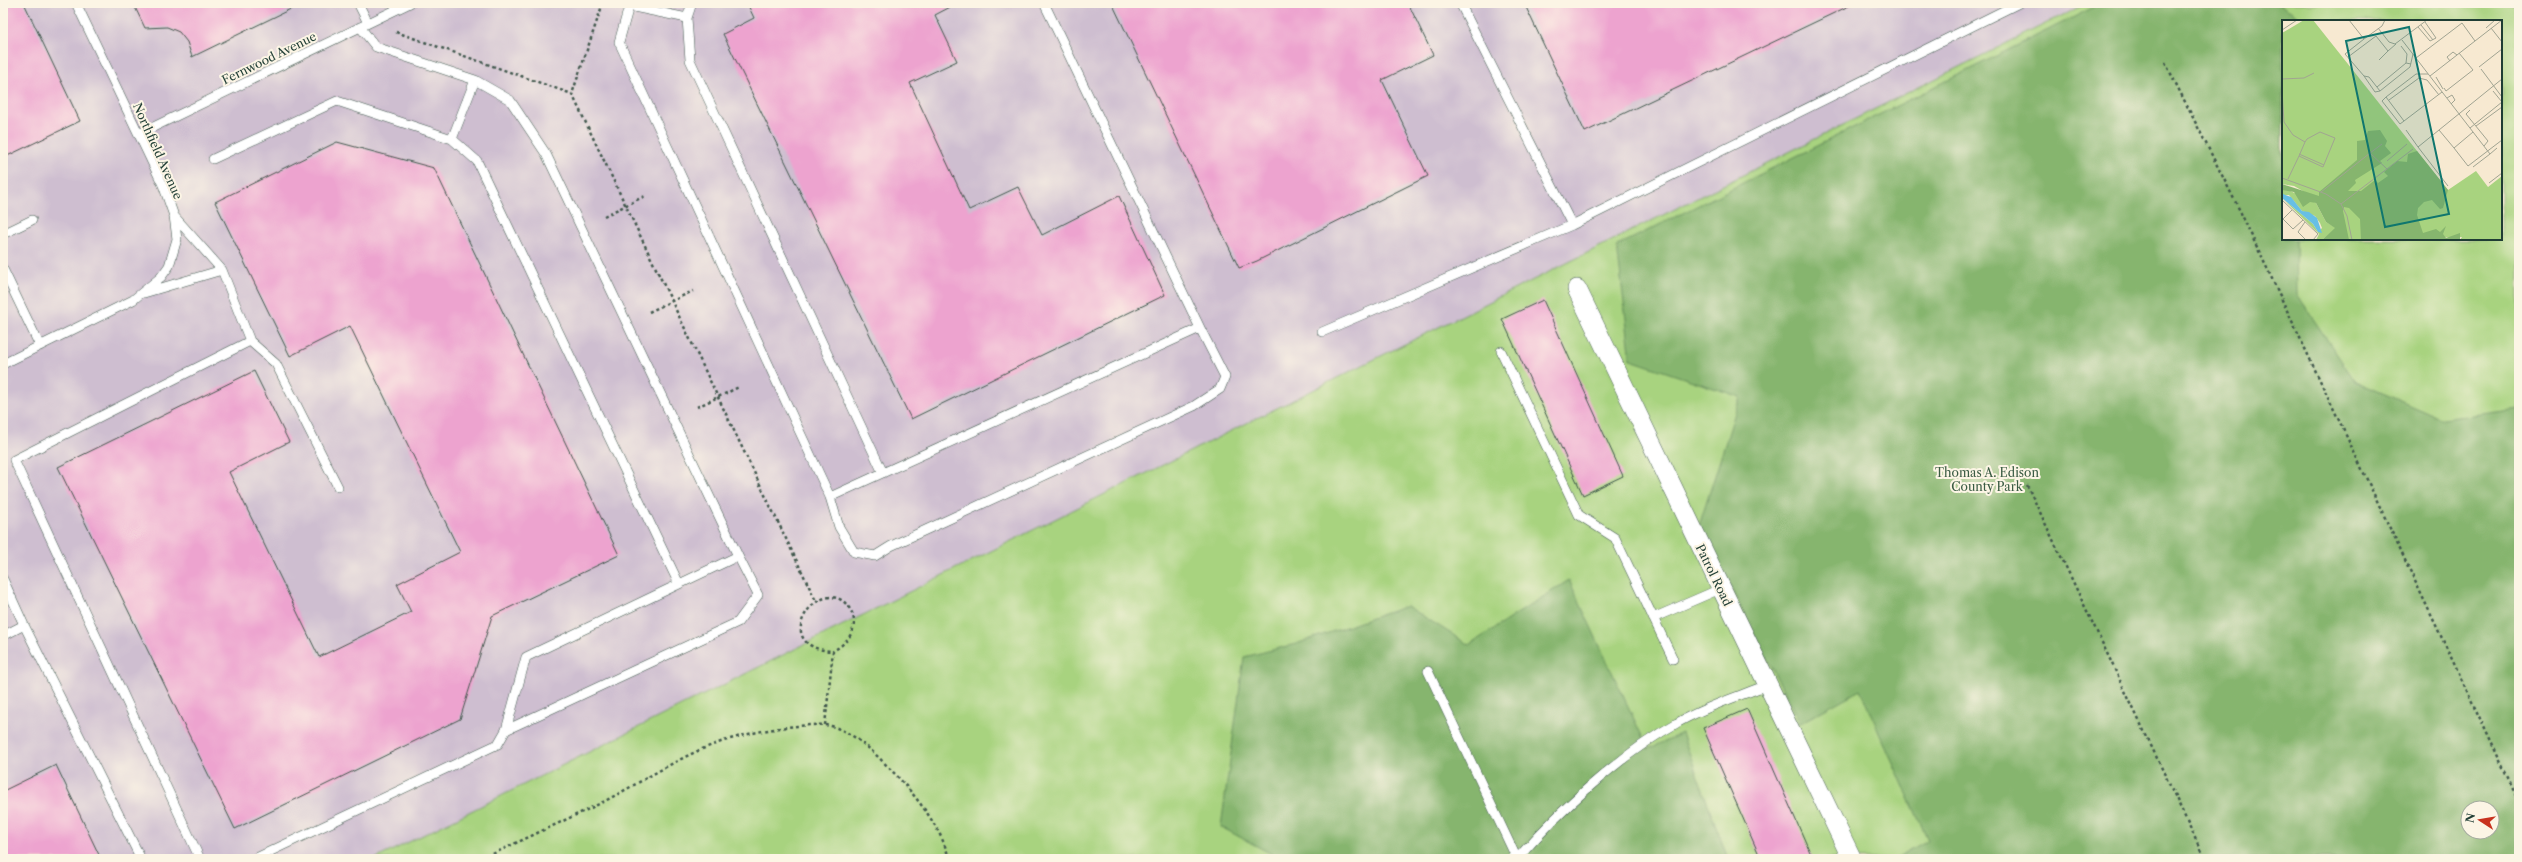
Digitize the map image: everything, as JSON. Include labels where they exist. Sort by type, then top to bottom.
[{"type":"street","name":"Patrol Road","points":[[1578,289],[1720,589],[1852,859]]},
{"type":"lane","name":"Northfield Avenue","points":[[3,364],[142,294],[161,277],[174,254],[177,239],[174,216],[163,185],[76,3]]},
{"type":"lane","points":[[358,3],[364,25],[376,47],[474,80],[510,100],[546,154],[758,595],[738,622],[506,730]]},
{"type":"lane","name":"Fernwood Avenue","points":[[139,134],[410,3]]},
{"type":"lane","points":[[692,3],[687,18],[690,60],[884,473]]},
{"type":"lane","points":[[687,18],[630,4],[620,42],[830,497],[838,527],[854,552],[875,556],[1194,406],[1220,389],[1225,377],[1044,3]]},
{"type":"lane","points":[[1460,3],[1572,225]]},
{"type":"lane","points":[[1322,332],[1572,225],[2019,3]]},
{"type":"lane","points":[[452,139],[474,80]]},
{"type":"lane","points":[[213,159],[337,101],[452,139],[477,161],[679,584]]},
{"type":"lane","points":[[174,216],[222,270],[250,342],[276,364],[338,487]]},
{"type":"lane","points":[[3,234],[32,220]]},
{"type":"lane","points":[[3,269],[40,346]]},
{"type":"lane","points":[[142,294],[222,270]]},
{"type":"lane","points":[[830,497],[1200,328]]},
{"type":"lane","points":[[200,859],[14,460],[250,342]]},
{"type":"lane","points":[[1501,351],[1578,515],[1615,538],[1673,659]]},
{"type":"lane","points":[[254,859],[498,744],[506,730],[526,656],[738,556]]},
{"type":"lane","points":[[3,579],[24,625],[141,859]]},
{"type":"lane","points":[[1654,618],[1720,589]]},
{"type":"lane","points":[[3,636],[24,625]]},
{"type":"lane","points":[[1428,671],[1517,859],[1538,837],[1612,768],[1677,722],[1767,685]]},
{"type":"path","points":[[572,94],[603,3]]},
{"type":"path","points":[[396,32],[572,94],[816,602]]},
{"type":"path","points":[[2165,62],[2239,209],[2519,801]]},
{"type":"path","points":[[604,216],[647,195]]},
{"type":"path","points":[[649,312],[693,291]]},
{"type":"path","points":[[697,407],[738,387]]},
{"type":"path","points":[[2027,485],[2205,859]]},
{"type":"path","points":[[835,598],[845,603],[852,610],[855,622],[853,630],[843,646],[833,651],[813,648],[804,640],[801,630],[802,618],[807,608],[816,602],[835,598]]},
{"type":"path","points":[[825,725],[833,651]]},
{"type":"path","points":[[482,859],[598,804],[686,757],[710,746],[772,730],[825,725],[854,736],[882,761],[901,781],[936,830],[949,859]]},
{"type":"shaded area","points":[[3,3],[2087,3],[375,859],[3,859]]},
{"type":"green space","name":"Thomas A. Edison County Park","points":[[2087,3],[2519,3],[2519,859],[375,859]]},
{"type":"green space","points":[[2102,3],[2279,3],[2304,20],[2282,20],[2282,240],[2296,240],[2297,295],[2355,381],[2442,419],[2519,409],[2519,859],[1894,859],[1928,840],[1860,690],[1800,723],[1699,526],[1740,397],[1631,360],[1617,246]]},
{"type":"green space","points":[[1569,580],[1648,749],[1682,733],[1728,859],[1281,859],[1221,827],[1244,657],[1296,644],[1407,606],[1469,645]]},
{"type":"building","points":[[3,3],[24,3],[80,121],[3,158]]},
{"type":"building","points":[[133,3],[303,3],[192,57],[187,42],[179,32],[167,27],[145,28]]},
{"type":"building","points":[[747,3],[958,3],[935,15],[957,61],[910,83],[969,210],[1018,187],[1042,235],[1119,196],[1165,295],[911,419],[723,34],[754,18]]},
{"type":"building","points":[[1112,3],[1408,3],[1433,55],[1382,80],[1428,176],[1257,261],[1239,268]]},
{"type":"building","points":[[1524,3],[1855,3],[1585,132]]},
{"type":"building","points":[[337,142],[434,168],[619,555],[492,616],[460,719],[235,829],[58,467],[254,371],[289,442],[229,472],[319,657],[411,612],[397,584],[460,552],[350,326],[290,356],[215,202]]},
{"type":"building","points":[[1543,300],[1623,476],[1583,495],[1502,319]]},
{"type":"building","points":[[1747,709],[1813,859],[1761,859],[1703,728]]},
{"type":"building","points":[[56,765],[101,859],[3,859],[3,791]]}]
